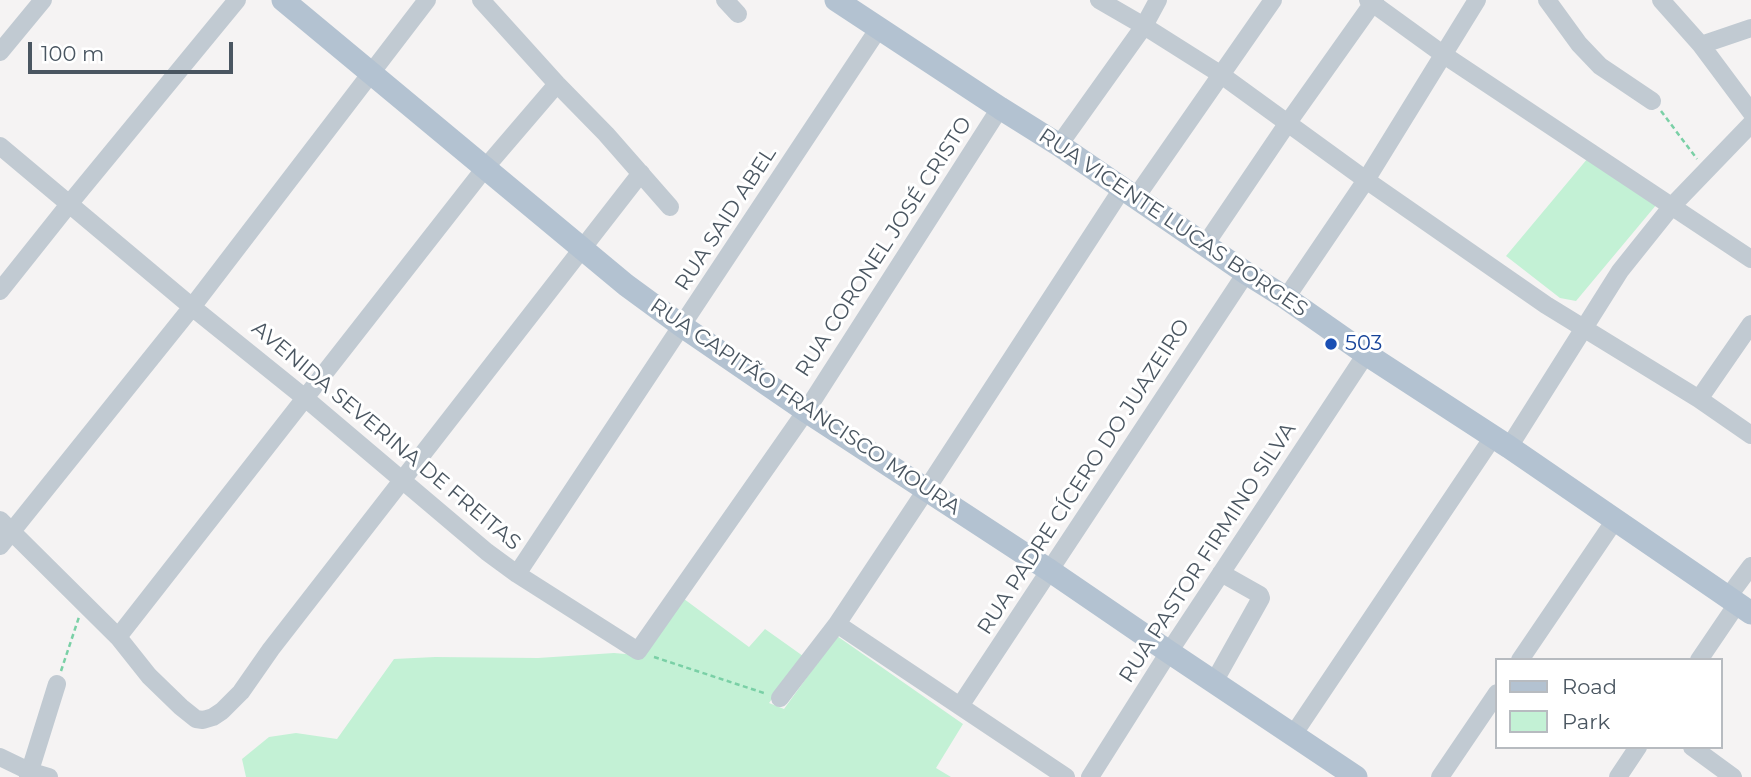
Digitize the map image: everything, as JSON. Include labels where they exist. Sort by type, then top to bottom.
[{"type":"main road","name":"RUA CAPITÃO FRANCISCO MOURA","points":[[283,0],[626,285],[682,326],[1356,777]]},
{"type":"main road","name":"RUA VICENTE LUCAS BORGES","points":[[836,0],[1059,145],[1739,605]]},
{"type":"street","points":[[0,52],[43,0]]},
{"type":"street","points":[[0,291],[237,0]]},
{"type":"street","points":[[427,0],[191,307],[4,533],[118,637],[149,676],[181,707],[196,719],[203,720],[222,711],[241,692],[271,649],[641,173]]},
{"type":"street","points":[[481,0],[670,207]]},
{"type":"street","points":[[725,0],[738,15]]},
{"type":"street","points":[[1099,0],[1220,74],[1546,305],[1699,399],[1751,435]]},
{"type":"street","points":[[1059,145],[1144,26],[1158,0]]},
{"type":"street","points":[[780,698],[837,624],[1129,193],[1273,0]]},
{"type":"street","points":[[1286,298],[1366,180],[1477,0]]},
{"type":"street","points":[[1547,0],[1572,36],[1600,66],[1652,101]]},
{"type":"street","points":[[1661,0],[1702,45],[1751,112]]},
{"type":"street","points":[[1205,245],[1372,1],[1444,55],[1751,259]]},
{"type":"street","name":"RUA SAID ABEL","points":[[517,574],[878,28]]},
{"type":"street","points":[[1702,45],[1751,28]]},
{"type":"street","points":[[118,637],[485,168],[557,84]]},
{"type":"street","name":"RUA CORONEL JOSÉ CRISTO","points":[[638,651],[806,411],[1000,108]]},
{"type":"street","points":[[1293,734],[1583,328],[1620,271],[1672,206],[1751,124]]},
{"type":"street","name":"AVENIDA SEVERINA DE FREITAS","points":[[0,146],[487,552],[638,651]]},
{"type":"street","name":"RUA PADRE CÍCERO DO JUAZEIRO","points":[[960,706],[1246,273]]},
{"type":"street","points":[[1699,399],[1751,324]]},
{"type":"street","name":"RUA PASTOR FIRMINO SILVA","points":[[1090,777],[1169,652],[1366,354]]},
{"type":"street","points":[[1521,658],[1615,520]]},
{"type":"street","points":[[1700,658],[1739,605],[1751,566]]},
{"type":"street","points":[[1214,682],[1261,598],[1221,573]]},
{"type":"street","points":[[837,624],[1066,777]]},
{"type":"street","points":[[29,774],[57,684]]},
{"type":"street","points":[[1440,777],[1496,694]]},
{"type":"street","points":[[1618,777],[1637,749]]},
{"type":"street","points":[[1695,749],[1733,777]]},
{"type":"street","points":[[0,757],[29,774],[49,777]]},
{"type":"path","points":[[1652,101],[1670,120],[1705,170]]},
{"type":"path","points":[[57,684],[83,604]]},
{"type":"path","points":[[638,651],[780,698]]},
{"type":"green space","points":[[1588,158],[1657,204],[1576,301],[1560,298],[1506,256]]},
{"type":"green space","points":[[680,596],[749,647],[765,629],[803,656],[769,703],[784,709],[837,636],[963,724],[936,768],[951,777],[246,777],[242,759],[269,737],[296,733],[337,739],[394,659],[538,658],[614,653],[637,655]]},
{"type":"place","name":"503","points":[[1331,344]]}]
